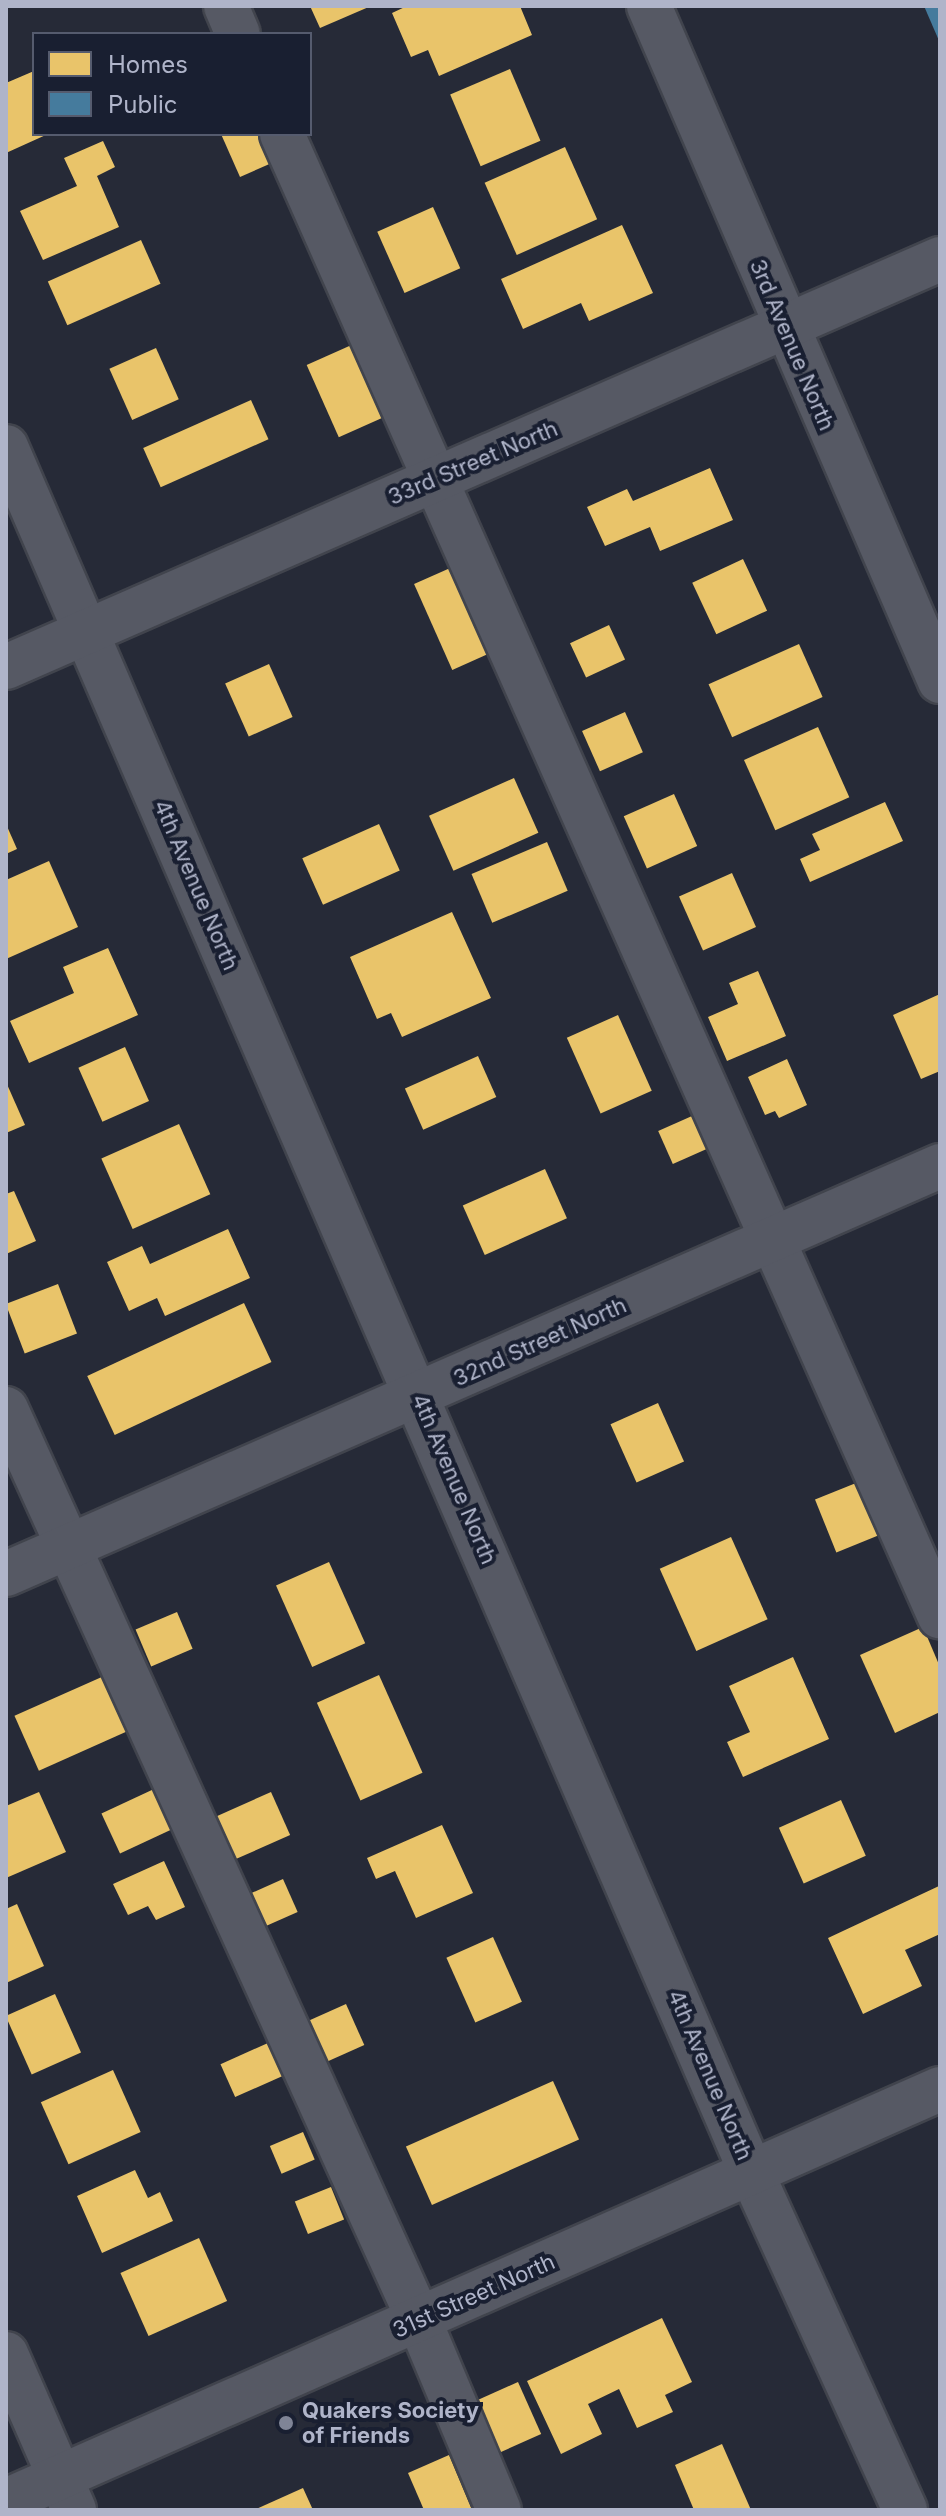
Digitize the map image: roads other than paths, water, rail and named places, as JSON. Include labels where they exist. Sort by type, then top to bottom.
[{"type":"street","points":[[226,6],[237,32]]},
{"type":"street","name":"3rd Avenue North","points":[[649,6],[784,329],[940,681]]},
{"type":"street","points":[[283,136],[940,1617]]},
{"type":"street","name":"33rd Street North","points":[[6,667],[940,259]]},
{"type":"street","name":"4th Avenue North","points":[[6,447],[752,2174],[905,2510]]},
{"type":"street","name":"32nd Street North","points":[[6,1574],[940,1166]]},
{"type":"street","points":[[6,1409],[419,2320],[499,2510]]},
{"type":"street","name":"31st Street North","points":[[6,2501],[67,2494],[419,2320],[940,2089]]},
{"type":"street","points":[[6,2354],[67,2494]]},
{"type":"place","name":"Quakers Society of Friends","points":[[286,2423]]}]
